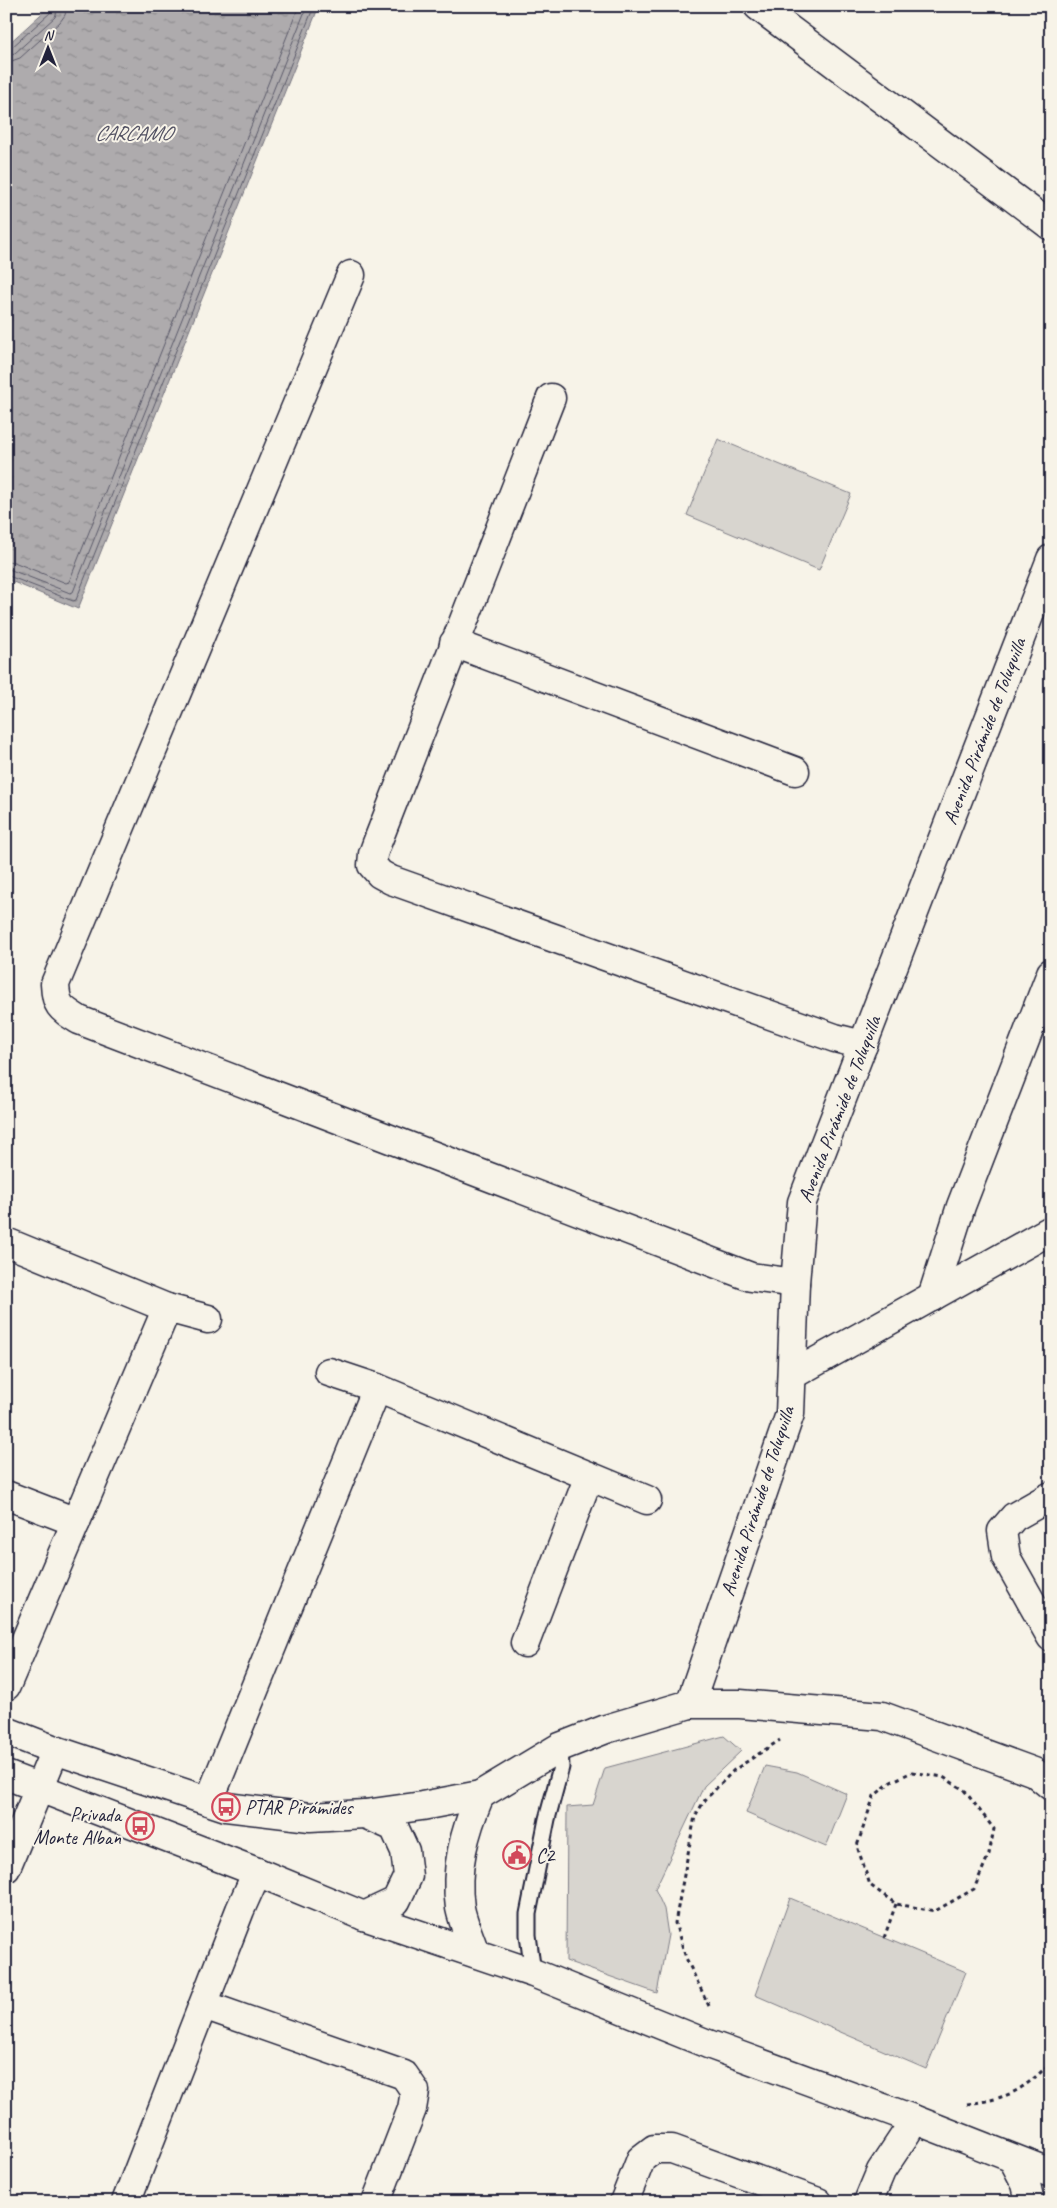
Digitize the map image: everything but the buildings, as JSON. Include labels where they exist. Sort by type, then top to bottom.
[{"type":"street","points":[[758,6],[1051,226]]},
{"type":"street","points":[[351,275],[62,966],[55,984],[56,1000],[66,1012],[79,1020],[751,1277],[795,1282]]},
{"type":"street","points":[[551,398],[373,854],[372,865],[380,874],[391,880],[826,1034],[863,1045]]},
{"type":"street","name":"Avenida Pirámide de Toluquilla","points":[[690,1704],[790,1414],[795,1282],[802,1202],[1051,559]]},
{"type":"street","points":[[454,643],[795,772]]},
{"type":"street","points":[[932,1297],[961,1206],[1051,973]]},
{"type":"street","points":[[792,1376],[1051,1230]]},
{"type":"street","points":[[6,1242],[167,1308],[208,1319]]},
{"type":"street","points":[[6,1686],[167,1308]]},
{"type":"street","points":[[329,1372],[377,1388],[646,1500]]},
{"type":"street","points":[[209,1801],[377,1388]]},
{"type":"street","points":[[525,1643],[589,1476]]},
{"type":"street","points":[[6,1495],[76,1522]]},
{"type":"street","points":[[1051,1496],[1014,1517],[1002,1531],[1006,1556],[1051,1638]]},
{"type":"street","points":[[6,1731],[55,1750],[226,1807],[310,1817],[365,1814],[480,1795],[560,1747],[606,1729],[690,1704],[740,1704],[882,1716],[1045,1774]]},
{"type":"street","points":[[6,1868],[55,1750]]},
{"type":"street","points":[[6,1775],[257,1872],[364,1916],[533,1973],[708,2044],[913,2119],[1051,2173]]},
{"type":"street","points":[[475,1953],[460,1908],[459,1863],[468,1823],[480,1795]]},
{"type":"street","points":[[364,1916],[396,1901],[408,1876],[405,1851],[394,1827],[365,1814]]},
{"type":"street","points":[[126,2202],[257,1872]]},
{"type":"street","points":[[204,2005],[404,2075],[415,2091],[412,2109],[376,2202]]},
{"type":"street","points":[[868,2202],[881,2171],[907,2132],[913,2119]]},
{"type":"street","points":[[624,2202],[641,2159],[654,2149],[672,2149],[818,2202]]},
{"type":"street","points":[[1013,2159],[1026,2184],[1030,2202]]},
{"type":"lane","points":[[533,1973],[528,1935],[528,1914],[547,1819],[561,1767],[560,1747]]},
{"type":"path","points":[[709,2006],[686,1958],[675,1923],[695,1816],[705,1800],[734,1770],[788,1736]]},
{"type":"path","points":[[912,1772],[943,1778],[964,1790],[994,1829],[989,1854],[974,1889],[935,1911],[896,1904],[870,1885],[858,1846],[874,1796],[891,1782],[912,1772]]},
{"type":"path","points":[[884,1938],[896,1904]]},
{"type":"path","points":[[966,2104],[992,2101],[1022,2089],[1051,2062]]},
{"type":"path","points":[[1051,2079],[1048,2089],[1051,2123]]},
{"type":"shaded area","points":[[718,439],[851,494],[819,570],[687,515]]},
{"type":"shaded area","points":[[724,1736],[741,1751],[704,1786],[655,1889],[664,1909],[668,1935],[657,1993],[566,1961],[567,1807],[593,1805],[605,1768]]},
{"type":"shaded area","points":[[765,1766],[797,1772],[847,1794],[826,1847],[746,1813]]},
{"type":"shaded area","points":[[790,1898],[966,1972],[926,2069],[755,1995]]},
{"type":"water","name":"CARCAMO","points":[[50,6],[319,6],[78,609],[6,579],[6,46]]},
{"type":"place","name":"PTAR Pirámides","points":[[226,1807]]},
{"type":"place","name":"Privada Monte Alban","points":[[140,1826]]},
{"type":"place","name":"C2","points":[[517,1855]]}]
